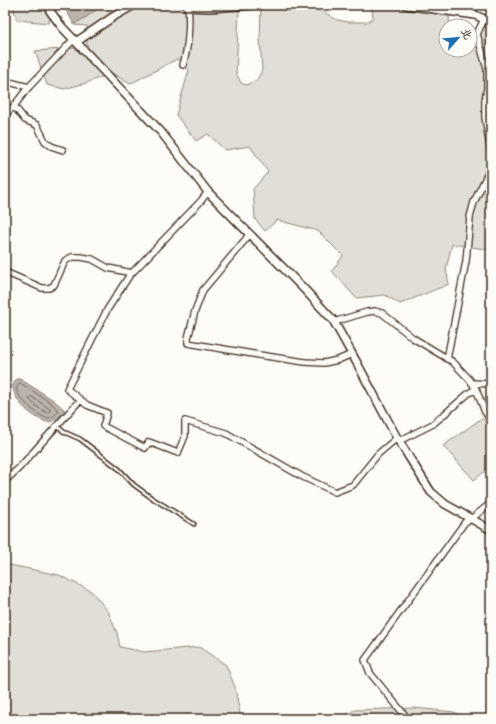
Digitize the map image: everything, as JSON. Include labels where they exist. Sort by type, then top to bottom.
[{"type":"street","points":[[49,5],[50,11],[62,27],[161,132],[208,192],[304,289],[334,322],[398,440],[431,492],[445,504],[491,530]]},
{"type":"street","points":[[5,115],[29,87],[75,40],[134,5]]},
{"type":"street","points":[[182,65],[185,59],[187,45],[189,14],[187,6],[210,8],[251,5]]},
{"type":"street","points":[[406,5],[470,14],[488,21],[477,34],[488,69],[485,117],[491,154]]},
{"type":"street","points":[[468,5],[470,14]]},
{"type":"street","points":[[5,81],[29,87]]},
{"type":"street","points":[[14,106],[25,120],[37,125],[45,141],[51,146],[63,150]]},
{"type":"street","points":[[447,359],[466,261],[470,217],[474,202],[489,171],[491,163]]},
{"type":"street","points":[[208,192],[129,276],[107,310],[67,390],[87,405],[107,413],[104,426],[145,448],[149,442],[178,452],[185,436],[185,421],[226,433],[301,476],[335,492],[353,485],[378,454],[398,440],[433,424],[469,393],[476,389]]},
{"type":"street","points":[[250,234],[203,290],[195,311],[188,343],[305,362],[324,363],[338,360],[352,354]]},
{"type":"street","points":[[5,272],[42,288],[49,288],[54,285],[66,261],[72,257],[92,259],[108,268],[132,273]]},
{"type":"street","points":[[334,322],[367,312],[375,311],[382,313],[413,338],[452,362],[472,383],[485,412],[491,420]]},
{"type":"street","points":[[472,383],[491,384]]},
{"type":"street","points":[[5,481],[19,468],[80,400]]},
{"type":"street","points":[[408,719],[370,673],[365,660],[465,522],[491,504]]},
{"type":"lane","points":[[57,426],[64,432],[80,439],[119,469],[134,484],[152,498],[194,524]]},
{"type":"shaded area","points":[[12,5],[54,5],[49,23],[17,20]]},
{"type":"shaded area","points":[[100,5],[241,5],[239,11],[236,73],[241,83],[246,85],[257,80],[262,70],[260,39],[261,7],[274,5],[318,5],[321,10],[337,20],[367,22],[373,18],[372,10],[368,5],[461,5],[461,10],[451,8],[449,18],[438,18],[438,58],[478,58],[478,28],[491,26],[491,250],[452,244],[446,269],[449,284],[400,304],[385,295],[356,298],[332,271],[343,256],[318,231],[277,220],[265,231],[255,219],[253,189],[268,172],[250,146],[225,150],[208,134],[196,141],[176,115],[189,70],[177,59],[130,84],[112,73],[86,83],[64,89],[47,85],[35,51],[87,47],[87,26],[74,24],[91,14]]},
{"type":"shaded area","points":[[482,418],[491,429],[491,474],[484,472],[474,480],[443,446]]},
{"type":"shaded area","points":[[5,564],[59,575],[91,591],[108,611],[117,633],[120,647],[144,652],[199,647],[226,665],[235,687],[241,719],[5,719]]},
{"type":"shaded area","points":[[414,708],[454,712],[466,719],[345,719],[347,714],[355,710]]},
{"type":"water","points":[[63,5],[100,5],[91,14],[74,24]]},
{"type":"water","points":[[17,379],[20,379],[52,399],[64,409],[64,412],[59,417],[49,422],[43,421],[36,417],[22,405],[17,398],[13,385]]}]
